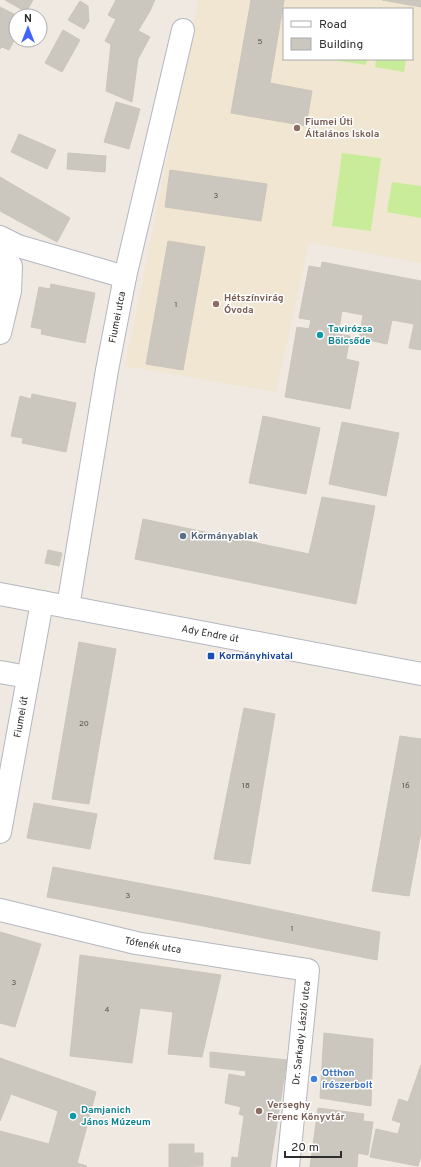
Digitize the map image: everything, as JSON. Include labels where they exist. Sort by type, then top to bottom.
[{"type":"street","name":"Fiumei utca","points":[[68,607],[105,378],[125,277],[183,30]]},
{"type":"street","points":[[0,237],[18,246],[125,277]]},
{"type":"street","points":[[0,252],[12,266],[10,291],[0,333]]},
{"type":"street","name":"Ady Endre út","points":[[0,594],[421,674]]},
{"type":"street","name":"Fiumei út","points":[[0,832],[42,602]]},
{"type":"street","points":[[0,672],[28,677]]},
{"type":"street","name":"Tófenék utca","points":[[0,910],[136,942],[308,970]]},
{"type":"street","name":"Dr. Sarkady László utca","points":[[288,1167],[308,970]]},
{"type":"shaded area","points":[[198,0],[421,0],[421,263],[309,242],[276,392],[125,366]]},
{"type":"green space","points":[[333,60],[367,60],[366,65]]},
{"type":"green space","points":[[376,60],[406,60],[404,72],[375,67]]},
{"type":"green space","points":[[342,153],[381,158],[371,231],[332,226]]},
{"type":"green space","points":[[392,182],[421,186],[421,218],[387,212]]},
{"type":"building","points":[[5,0],[33,0],[28,8],[19,8]]},
{"type":"building","points":[[116,0],[130,0],[150,11],[138,31],[108,15]]},
{"type":"building","points":[[130,0],[155,0],[150,11]]},
{"type":"building","points":[[251,0],[284,0],[270,83],[312,91],[306,126],[231,113]]},
{"type":"building","points":[[382,0],[421,0],[421,7]]},
{"type":"building","points":[[80,1],[88,6],[89,21],[84,29],[68,20]]},
{"type":"building","points":[[0,7],[8,11],[8,48],[10,48],[9,50],[2,47],[0,49]]},
{"type":"building","points":[[116,19],[150,37],[138,59],[105,41]]},
{"type":"building","points":[[63,30],[80,40],[62,72],[45,63]]},
{"type":"building","points":[[111,44],[138,59],[132,102],[106,91]]},
{"type":"building","points":[[116,102],[140,109],[129,149],[104,142]]},
{"type":"building","points":[[19,134],[56,150],[47,169],[11,152]]},
{"type":"building","points":[[68,153],[106,156],[105,172],[67,169]]},
{"type":"building","points":[[170,170],[267,184],[261,221],[165,207]]},
{"type":"building","points":[[0,177],[70,218],[57,242],[0,211]]},
{"type":"building","points":[[168,241],[205,247],[183,370],[146,364]]},
{"type":"building","name":"Tavirózsa Bölcsőde","points":[[322,262],[421,281],[421,350],[409,348],[414,324],[392,320],[387,344],[359,338],[363,315],[342,311],[338,334],[350,336],[346,359],[359,362],[350,409],[285,397],[297,327],[309,329],[311,320],[299,318],[309,266],[321,268]]},
{"type":"building","points":[[51,284],[95,293],[85,343],[41,334],[42,329],[31,327],[39,287],[50,289]]},
{"type":"building","points":[[32,394],[76,403],[66,452],[22,443],[23,438],[11,436],[20,396],[31,399]]},
{"type":"building","points":[[263,416],[320,428],[306,494],[249,483]]},
{"type":"building","points":[[342,422],[399,433],[386,496],[329,484]]},
{"type":"building","name":"Kormányablak","points":[[322,497],[375,506],[356,604],[135,559],[143,519],[309,554]]},
{"type":"building","points":[[48,550],[62,553],[59,566],[45,563]]},
{"type":"building","points":[[79,642],[116,649],[89,804],[52,799]]},
{"type":"building","points":[[244,708],[275,714],[250,864],[214,859]]},
{"type":"building","points":[[400,736],[421,739],[421,832],[409,896],[372,891]]},
{"type":"building","points":[[34,803],[97,814],[90,849],[27,838]]},
{"type":"building","points":[[53,867],[208,896],[203,926],[47,897]]},
{"type":"building","points":[[208,896],[380,932],[377,960],[203,926]]},
{"type":"building","points":[[0,932],[41,944],[15,1027],[0,1023]]},
{"type":"building","points":[[80,955],[221,975],[202,1057],[168,1054],[173,1012],[140,1008],[132,1063],[70,1056]]},
{"type":"building","points":[[324,1033],[373,1039],[371,1106],[320,1098]]},
{"type":"building","name":"Verseghy Ferenc Könyvtár","points":[[210,1052],[287,1060],[270,1167],[231,1167],[232,1157],[238,1158],[244,1116],[239,1114],[241,1107],[225,1103],[229,1074],[245,1077],[246,1071],[210,1067]]},
{"type":"building","name":"Damjanich János Múzeum","points":[[0,1058],[96,1092],[76,1167],[0,1167],[0,1131],[49,1144],[58,1111],[11,1094],[0,1121]]},
{"type":"building","points":[[421,1065],[421,1156],[418,1166],[370,1157],[376,1129],[398,1134],[401,1123],[392,1120],[399,1099],[408,1102]]},
{"type":"building","points":[[318,1108],[364,1114],[363,1121],[373,1122],[368,1155],[358,1153],[357,1167],[310,1167]]},
{"type":"building","points":[[169,1144],[194,1144],[194,1153],[203,1153],[203,1166],[169,1167]]},
{"type":"building","points":[[77,1163],[87,1166],[76,1167]]},
{"type":"place","name":"Fiumei Úti Általános Iskola","points":[[297,128]]},
{"type":"place","name":"Hétszínvirág Óvoda","points":[[216,304]]},
{"type":"place","name":"Tavirózsa Bölcsőde","points":[[320,335]]},
{"type":"place","name":"Kormányablak","points":[[183,536]]},
{"type":"place","name":"Kormányhivatal","points":[[211,656]]},
{"type":"place","name":"Otthon írószerbolt","points":[[314,1079]]},
{"type":"place","name":"Verseghy Ferenc Könyvtár","points":[[259,1111]]},
{"type":"place","name":"Damjanich János Múzeum","points":[[73,1116]]}]
